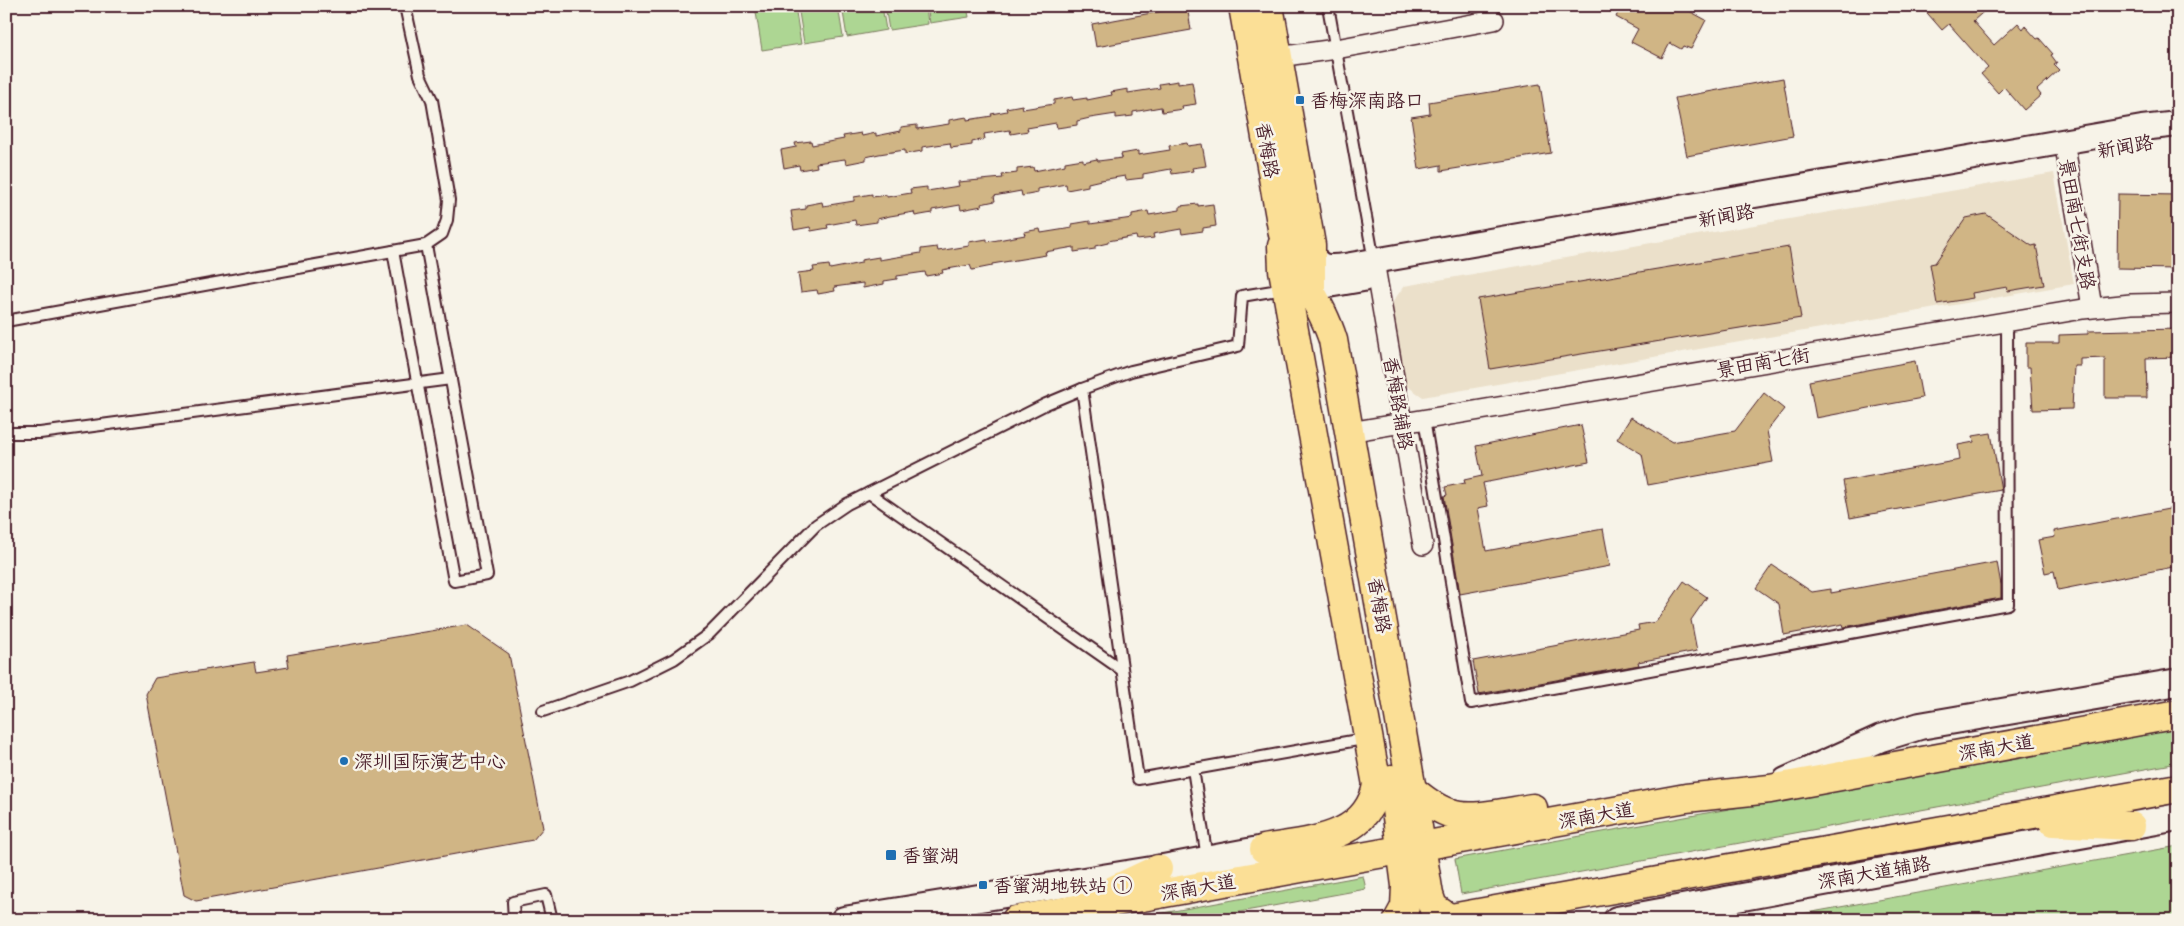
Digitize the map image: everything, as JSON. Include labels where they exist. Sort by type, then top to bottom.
[{"type":"main road","name":"香梅路","points":[[1243,6],[1284,234],[1282,256],[1299,288],[1310,318],[1391,771],[1411,848],[1431,902],[1444,919]]},
{"type":"main road","name":"香梅路","points":[[1269,6],[1312,252],[1299,288]]},
{"type":"main road","name":"香梅路","points":[[1299,288],[1325,317],[1333,340],[1412,790],[1411,848],[1407,895],[1405,907],[1398,920]]},
{"type":"main road","points":[[844,920],[1309,841],[1340,832],[1361,820],[1375,798],[1377,785],[1299,288]]},
{"type":"main road","points":[[1770,789],[1867,744],[1920,726],[2178,682]]},
{"type":"main road","name":"深南大道","points":[[1016,920],[1686,798],[1770,789],[2178,714]]},
{"type":"main road","points":[[1391,771],[1425,800],[1449,813],[1462,816],[1615,797],[1643,795],[1686,798]]},
{"type":"main road","points":[[1444,919],[2178,788]]},
{"type":"main road","name":"深南大道辅路","points":[[1617,920],[2178,818]]},
{"type":"main road","points":[[2002,820],[2131,826]]},
{"type":"main road","points":[[1264,849],[1331,850],[1361,858]]},
{"type":"main road","points":[[1072,910],[1158,868]]},
{"type":"street","points":[[1278,57],[1336,49],[1494,20]]},
{"type":"street","name":"新闻路","points":[[1299,288],[1375,269],[2066,149],[2178,124]]},
{"type":"street","name":"新闻路","points":[[2066,149],[2178,137]]},
{"type":"street","name":"景田南七街支路","points":[[2066,149],[2092,307]]},
{"type":"street","name":"新闻路","points":[[1312,252],[1318,264],[1326,267],[1375,269]]},
{"type":"street","name":"新闻路","points":[[1299,288],[1313,282],[1321,274],[1338,267]]},
{"type":"street","name":"香梅路辅路","points":[[1375,269],[1423,545]]},
{"type":"street","name":"景田南七街","points":[[1349,432],[2092,307],[2131,304],[2178,304]]},
{"type":"lane","points":[[6,321],[393,252],[426,245],[442,234],[447,220],[449,200],[432,100],[420,75],[405,6]]},
{"type":"lane","points":[[1328,6],[1375,269]]},
{"type":"lane","points":[[393,252],[454,581],[487,575],[426,245]]},
{"type":"lane","points":[[543,711],[630,681],[674,659],[709,634],[816,525],[847,504],[1046,404],[1082,389],[1131,371],[1238,346],[1242,296],[1299,288]]},
{"type":"lane","points":[[1424,419],[1471,703],[2008,604],[2007,322]]},
{"type":"lane","points":[[6,433],[40,433],[451,378]]},
{"type":"lane","points":[[1082,389],[1138,779],[1369,738]]},
{"type":"lane","points":[[869,493],[1122,670]]},
{"type":"lane","points":[[1193,769],[1207,859]]},
{"type":"lane","points":[[514,920],[513,902],[546,895],[552,920]]},
{"type":"shaded area","points":[[2054,173],[2074,284],[1423,397],[1404,384],[1390,306],[1404,286]]},
{"type":"green space","points":[[755,6],[795,6],[801,44],[762,50]]},
{"type":"green space","points":[[798,6],[838,6],[843,37],[804,43]]},
{"type":"green space","points":[[842,6],[882,6],[886,30],[847,37]]},
{"type":"green space","points":[[885,6],[926,6],[928,24],[889,30]]},
{"type":"green space","points":[[927,6],[967,6],[969,17],[930,23]]},
{"type":"green space","points":[[2178,727],[2178,763],[1461,894],[1455,859]]},
{"type":"green space","points":[[2178,846],[2178,920],[1768,920]]},
{"type":"green space","points":[[1363,876],[1366,889],[1196,920],[1125,920]]},
{"type":"building","points":[[1167,6],[1187,6],[1191,30],[1096,47],[1092,24],[1168,10]]},
{"type":"building","points":[[1621,6],[1680,6],[1706,20],[1691,49],[1683,46],[1681,49],[1670,43],[1662,58],[1631,42],[1638,29],[1616,17]]},
{"type":"building","points":[[1921,6],[1990,6],[1973,21],[1994,45],[2018,23],[2023,29],[2025,26],[2037,39],[2039,38],[2053,54],[2051,55],[2057,63],[2054,65],[2059,70],[2037,90],[2041,95],[2024,110],[2004,87],[1998,93],[1981,74],[1988,68],[1949,24],[1942,30]]},
{"type":"building","points":[[1783,78],[1793,136],[1687,156],[1675,98]]},
{"type":"building","points":[[1178,81],[1178,84],[1192,82],[1196,104],[1182,106],[1183,109],[1162,112],[1161,107],[1133,112],[1133,116],[1116,118],[1116,114],[1090,118],[1077,121],[1077,125],[1057,128],[1056,123],[1027,128],[1028,131],[1011,134],[1010,130],[984,134],[985,139],[972,142],[972,145],[951,148],[950,143],[922,147],[922,151],[905,154],[905,150],[879,154],[866,157],[866,160],[846,164],[845,159],[816,163],[817,167],[800,170],[799,165],[784,168],[781,150],[796,147],[795,143],[811,141],[812,145],[844,139],[843,136],[861,133],[862,136],[876,133],[876,136],[901,131],[901,127],[917,125],[917,129],[949,124],[949,120],[967,117],[967,120],[992,116],[991,114],[1007,111],[1006,108],[1022,105],[1023,109],[1054,104],[1054,100],[1072,97],[1073,100],[1087,98],[1087,100],[1112,95],[1111,92],[1128,89],[1128,93],[1160,88],[1159,84]]},
{"type":"building","points":[[1540,84],[1551,153],[1441,171],[1441,165],[1419,169],[1411,117],[1430,114],[1429,102]]},
{"type":"building","points":[[1187,143],[1188,146],[1202,144],[1206,166],[1192,168],[1193,171],[1172,174],[1171,169],[1143,174],[1143,178],[1126,180],[1125,176],[1101,180],[1088,183],[1088,186],[1067,190],[1066,184],[1038,189],[1038,193],[1022,196],[1021,191],[994,196],[995,201],[981,204],[982,206],[961,210],[960,205],[932,210],[932,213],[915,216],[914,212],[890,216],[877,219],[877,222],[856,225],[855,220],[827,225],[828,228],[811,231],[810,227],[794,230],[791,211],[806,209],[806,205],[822,202],[823,206],[854,201],[854,197],[872,194],[872,197],[887,195],[887,197],[911,193],[910,189],[927,187],[927,191],[959,186],[958,182],[1003,178],[1002,175],[1017,173],[1017,169],[1033,167],[1034,171],[1065,165],[1065,162],[1083,159],[1083,162],[1097,159],[1098,161],[1122,158],[1121,154],[1138,151],[1138,155],[1170,150],[1169,146]]},
{"type":"building","points":[[2118,194],[2178,195],[2178,269],[2117,268]]},
{"type":"building","points":[[1198,204],[1198,206],[1213,204],[1216,226],[1203,228],[1203,231],[1182,234],[1181,229],[1153,234],[1154,238],[1137,240],[1136,236],[1108,241],[1108,243],[1095,246],[1095,249],[1074,252],[1074,247],[1045,252],[1046,255],[992,264],[992,266],[972,270],[970,265],[942,270],[943,273],[926,276],[925,272],[897,276],[897,279],[884,281],[884,284],[863,288],[863,283],[834,287],[835,291],[818,294],[817,290],[801,292],[798,273],[814,271],[813,267],[829,265],[830,269],[861,263],[861,260],[879,257],[879,260],[921,253],[921,249],[937,247],[938,251],[969,246],[969,242],[987,239],[987,242],[1025,235],[1024,232],[1040,229],[1041,233],[1072,228],[1072,224],[1090,221],[1090,224],[1132,218],[1132,214],[1148,211],[1149,215],[1180,210],[1180,206]]},
{"type":"building","points":[[1986,214],[2032,246],[2036,245],[2044,285],[2008,291],[2007,287],[1972,293],[1973,298],[1937,304],[1930,264],[1935,263],[1966,218]]},
{"type":"building","points":[[1789,247],[1801,318],[1490,369],[1478,299]]},
{"type":"building","points":[[2178,329],[2178,357],[2146,358],[2147,398],[2105,398],[2105,358],[2080,359],[2080,366],[2074,366],[2072,409],[2033,410],[2030,367],[2026,367],[2026,343],[2059,343],[2059,335],[2088,334],[2088,331]]},
{"type":"building","points":[[1915,361],[1922,398],[1816,418],[1809,381]]},
{"type":"building","points":[[1764,393],[1784,409],[1767,431],[1773,462],[1648,485],[1642,454],[1617,439],[1631,417],[1672,442],[1735,431]]},
{"type":"building","points":[[1581,425],[1589,462],[1483,483],[1488,506],[1478,508],[1486,551],[1603,529],[1610,566],[1460,594],[1444,496],[1447,495],[1445,487],[1465,483],[1464,480],[1482,476],[1476,446]]},
{"type":"building","points":[[1991,433],[2001,490],[1850,518],[1843,481],[1960,460],[1958,445],[1974,442],[1973,436]]},
{"type":"building","points":[[2174,508],[2175,513],[2178,513],[2178,566],[2058,590],[2054,571],[2045,573],[2038,540],[2055,537],[2054,531]]},
{"type":"building","points":[[1997,562],[2001,598],[1844,627],[1843,624],[1784,635],[1779,604],[1756,588],[1772,565],[1812,592],[1831,589],[1831,593]]},
{"type":"building","points":[[1684,581],[1707,597],[1691,620],[1697,651],[1638,662],[1639,665],[1479,694],[1473,661],[1639,630],[1638,625],[1656,622]]},
{"type":"building","name":"深圳国际演艺中心","points":[[467,625],[509,654],[543,828],[533,840],[196,901],[184,895],[146,694],[155,678],[254,662],[256,672],[289,667],[287,655]]},
{"type":"place","name":"香梅深南路口","points":[[1300,100]]},
{"type":"place","name":"深圳国际演艺中心","points":[[344,761]]},
{"type":"place","name":"香蜜湖","points":[[891,855]]},
{"type":"place","name":"香蜜湖地铁站 ①","points":[[983,885]]}]
